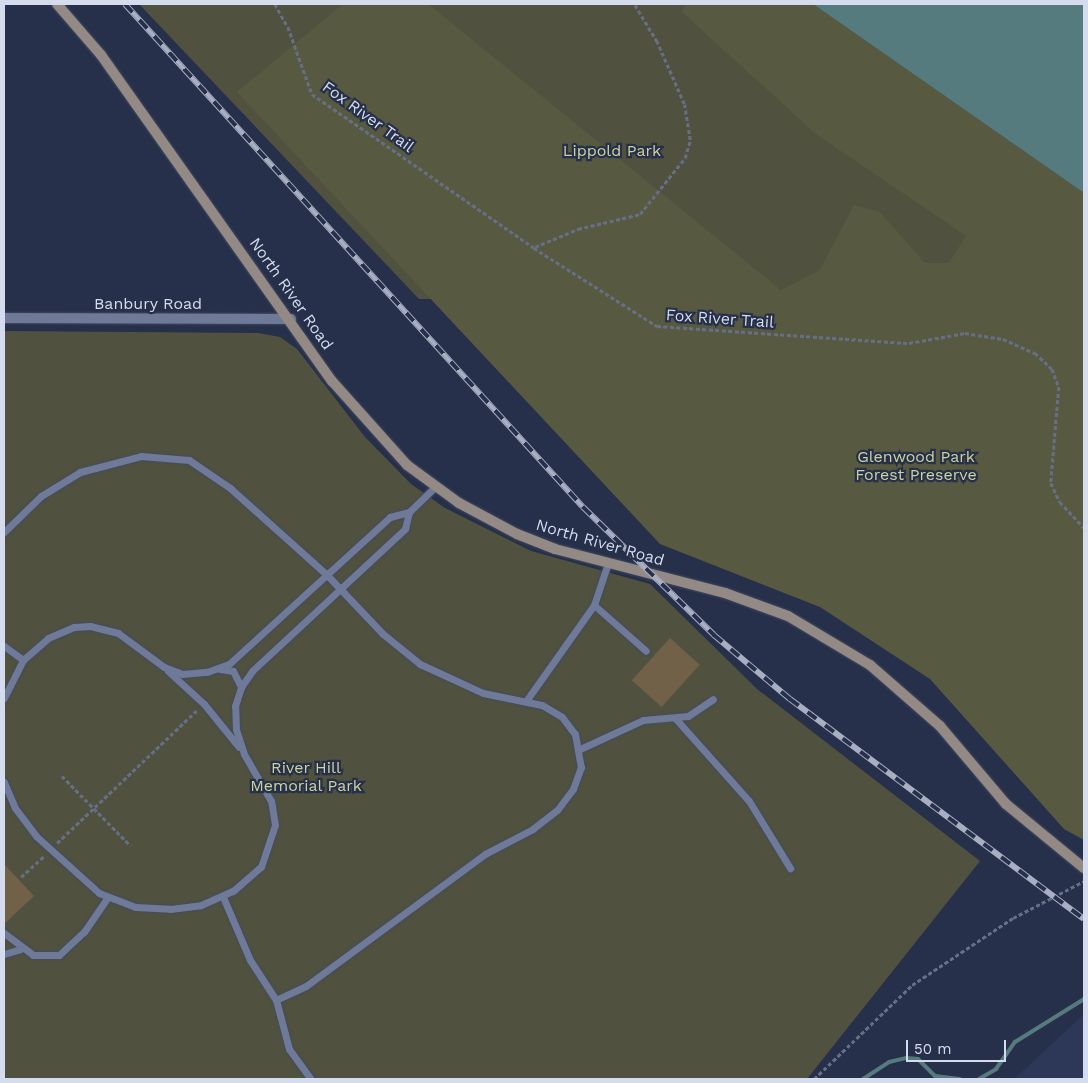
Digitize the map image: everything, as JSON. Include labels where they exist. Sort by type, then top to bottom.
[{"type":"main road","name":"North River Road","points":[[58,4],[101,55],[292,319],[351,406],[407,465],[434,487],[517,534],[555,549],[725,593],[788,616],[870,665],[940,726],[1006,804],[1054,847],[1084,868]]},
{"type":"street","name":"Banbury Road","points":[[4,318],[292,319]]},
{"type":"lane","points":[[4,532],[41,496],[80,472],[126,458],[177,457],[199,465],[230,488],[327,575],[383,634],[420,664],[461,686],[542,705],[562,717],[575,734],[580,749],[581,767],[573,789],[546,820],[485,854],[322,975],[276,1000]]},
{"type":"lane","points":[[164,667],[182,674],[219,668],[237,658],[390,517],[409,512],[434,487]]},
{"type":"lane","points":[[244,754],[235,718],[241,687],[252,671],[405,529],[409,512]]},
{"type":"lane","points":[[526,701],[594,605],[608,563]]},
{"type":"lane","points":[[594,605],[646,651]]},
{"type":"lane","points":[[4,698],[24,660],[62,631],[90,626],[118,633],[164,667],[204,704],[244,754],[266,790],[275,825],[261,867],[223,896],[170,909],[135,907],[108,897],[80,879],[49,851],[15,808],[4,782]]},
{"type":"lane","points":[[4,646],[24,660]]},
{"type":"lane","points":[[219,668],[232,671],[241,687]]},
{"type":"lane","points":[[580,749],[643,720],[688,716],[713,699]]},
{"type":"lane","points":[[675,718],[749,801],[790,868]]},
{"type":"lane","points":[[223,896],[250,960],[276,1000],[289,1049],[310,1079]]},
{"type":"lane","points":[[4,933],[20,949],[42,958],[70,949],[108,897]]},
{"type":"lane","points":[[4,954],[20,949]]},
{"type":"path","name":"Fox River Trail","points":[[275,4],[288,27],[312,94],[534,248],[657,326],[909,343],[966,333],[1003,339],[1034,353],[1052,368],[1059,387],[1051,483],[1060,502],[1084,528]]},
{"type":"path","points":[[534,248],[578,229],[640,214],[685,158],[690,140],[684,104],[657,42],[634,4]]},
{"type":"path","points":[[22,877],[204,704]]},
{"type":"path","points":[[62,776],[131,846]]},
{"type":"path","points":[[814,1079],[912,985],[1013,918],[1084,881]]},
{"type":"shaded area","points":[[813,4],[1084,4],[1084,193]]},
{"type":"shaded area","points":[[1084,1015],[1084,1079],[1014,1079],[1082,1016]]},
{"type":"green space","name":"Lippold Park","points":[[139,4],[813,4],[1084,193],[1084,296],[419,299]]},
{"type":"green space","name":"Glenwood Park Forest Preserve","points":[[343,4],[428,4],[781,290],[820,270],[854,205],[880,212],[925,263],[949,263],[966,236],[816,134],[682,12],[686,4],[813,4],[1084,193],[1084,840],[1064,829],[930,679],[820,607],[660,544],[237,92]]},
{"type":"green space","name":"River Hill Memorial Park","points":[[4,331],[258,333],[280,337],[297,349],[365,437],[411,484],[445,508],[531,551],[650,584],[757,689],[980,861],[807,1079],[4,1079]]},
{"type":"building","points":[[670,638],[700,665],[662,707],[632,680]]},
{"type":"building","points":[[4,864],[34,896],[4,924]]},
{"type":"waterway","points":[[979,1079],[996,1069],[1015,1042],[1084,999]]},
{"type":"waterway","points":[[863,1079],[889,1062],[906,1058],[918,1059],[935,1076],[960,1079]]},
{"type":"railway","points":[[125,4],[583,507],[714,635],[790,699],[1084,919]]}]
